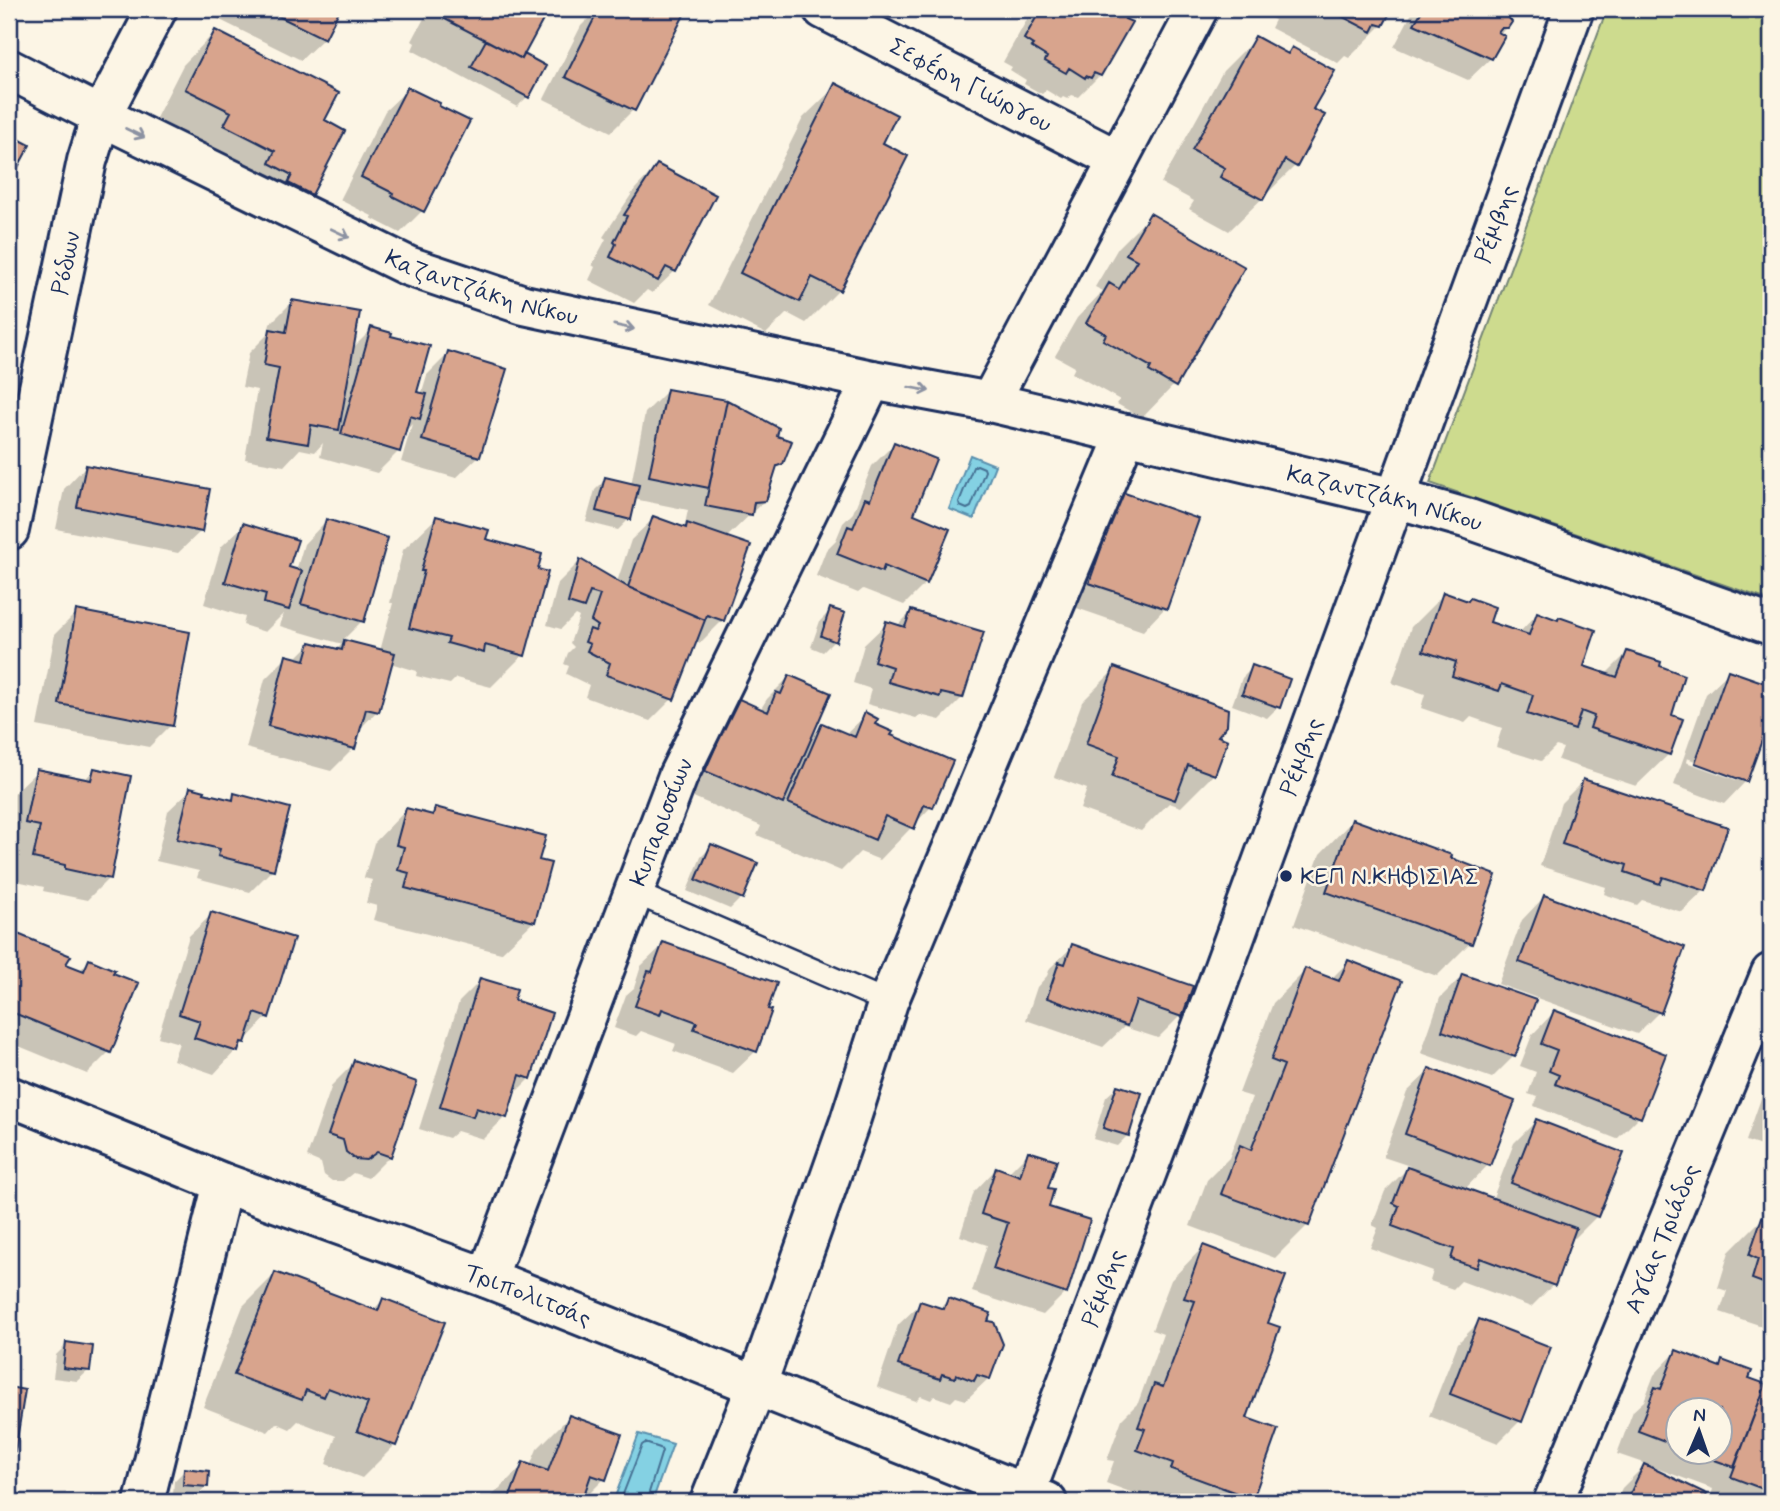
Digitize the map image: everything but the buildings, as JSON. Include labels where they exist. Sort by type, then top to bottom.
[{"type":"street","name":"Ρόδων","points":[[9,530],[87,161],[101,116],[158,9]]},
{"type":"street","name":"Σεφέρη Γιώργου","points":[[823,9],[1118,160]]},
{"type":"street","points":[[990,402],[1198,9]]},
{"type":"street","name":"Ρέμβης","points":[[1032,1499],[1574,9]]},
{"type":"street","name":"Καζαντζάκη Νίκου","points":[[9,69],[408,266],[524,305],[872,380],[990,402],[1395,498],[1469,519],[1771,625]]},
{"type":"street","name":"Κυπαρισσίων","points":[[487,1278],[678,776],[872,380]]},
{"type":"street","points":[[710,1502],[756,1387],[850,1121],[888,1002],[1126,434]]},
{"type":"street","name":"Αγίας Τριάδος","points":[[1553,1502],[1768,989]]},
{"type":"street","name":"Τριπολιτσάς","points":[[9,1096],[223,1183],[487,1278],[1032,1499]]},
{"type":"street","points":[[144,1502],[223,1183]]},
{"type":"lane","points":[[634,892],[888,1002]]},
{"type":"green space","points":[[1607,9],[1771,9],[1771,601],[1430,483]]},
{"type":"water","points":[[970,455],[995,465],[974,519],[949,509]]},
{"type":"water","points":[[639,1434],[673,1444],[652,1502],[613,1502]]},
{"type":"place","name":"ΚΕΠ Ν.ΚΗΦΙΣΙΑΣ","points":[[1286,876]]}]
